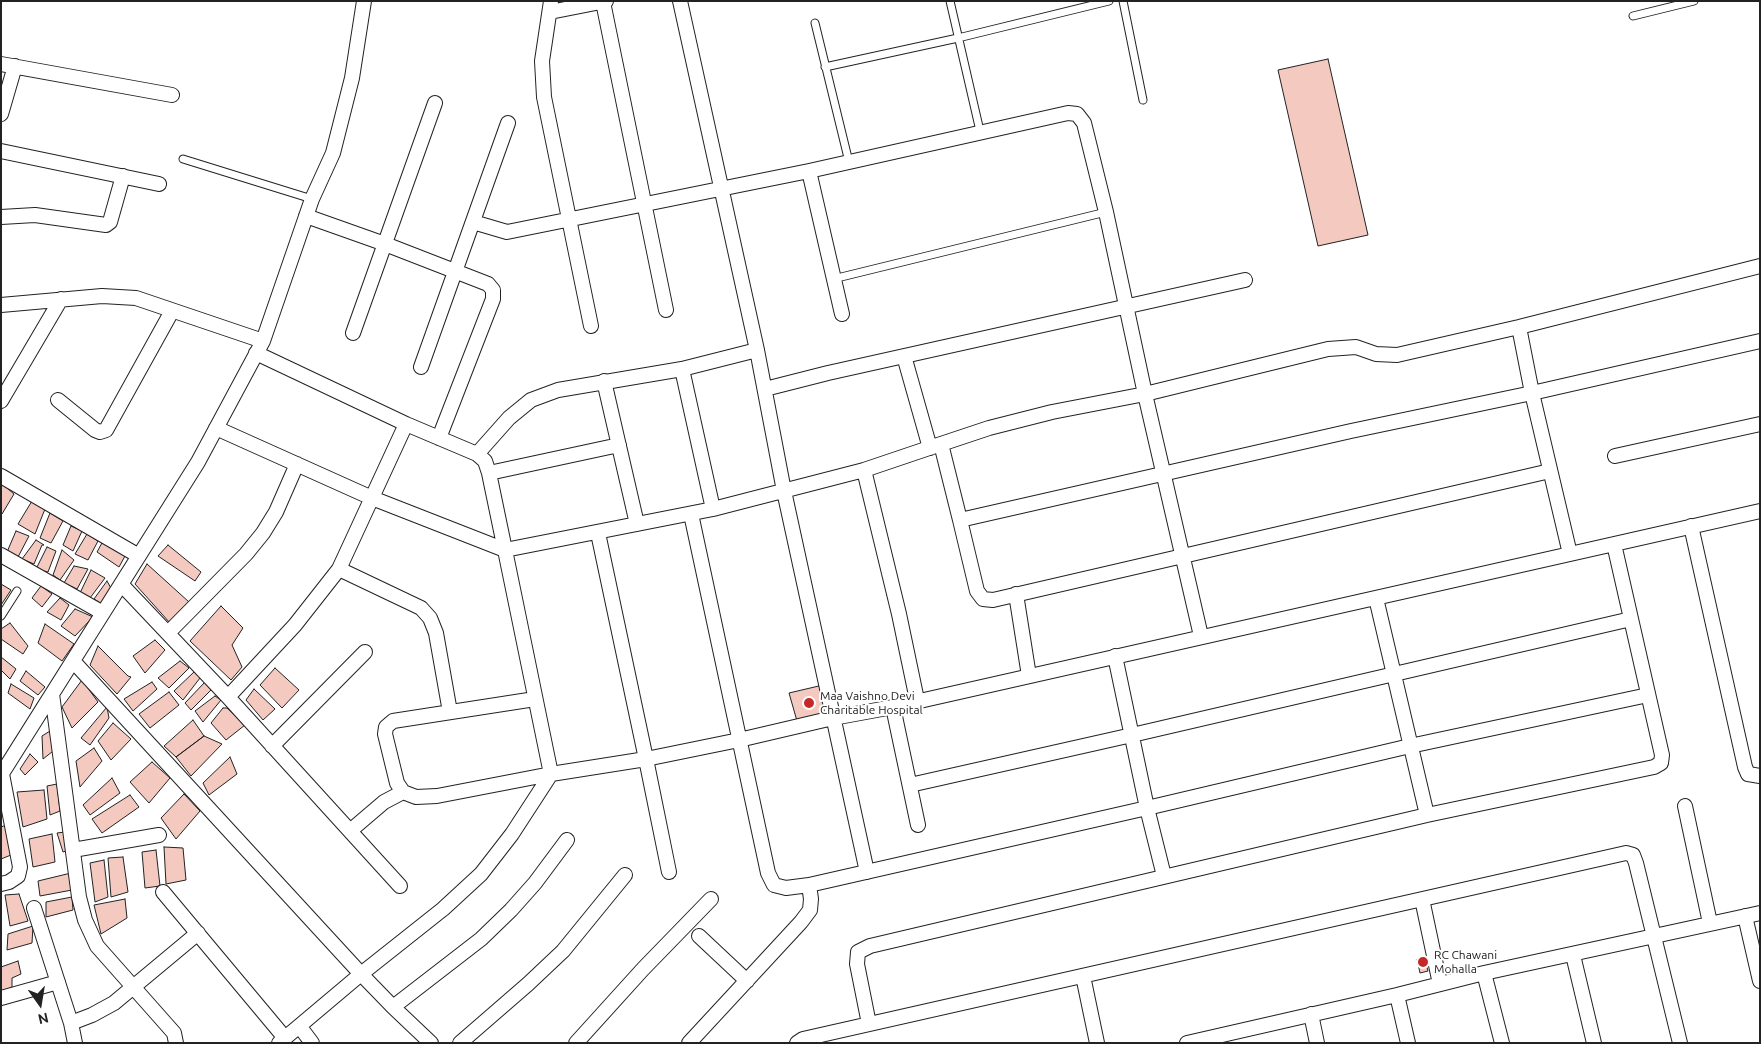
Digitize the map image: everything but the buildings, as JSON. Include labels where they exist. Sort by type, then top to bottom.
[{"type":"street","points":[[1,884],[9,882],[18,876],[20,867],[1,774],[198,462],[260,347],[312,199],[333,153],[352,78],[364,1]]},
{"type":"street","points":[[680,1],[757,350],[784,491],[867,872]]},
{"type":"street","points":[[591,326],[544,97],[542,61],[551,7],[604,2],[666,310]]},
{"type":"street","points":[[1,114],[8,65],[172,95]]},
{"type":"street","points":[[353,333],[435,103]]},
{"type":"street","points":[[473,222],[507,232],[808,171],[1068,113],[1077,114],[1084,123],[1106,212],[1144,394],[1201,636]]},
{"type":"street","points":[[421,367],[508,123]]},
{"type":"street","points":[[1,151],[159,184]]},
{"type":"street","points":[[808,171],[842,314]]},
{"type":"street","points":[[1,217],[35,215],[106,225],[110,222],[123,176]]},
{"type":"street","points":[[306,216],[488,284],[493,290],[493,299],[440,438]]},
{"type":"street","points":[[216,428],[372,498],[505,550],[691,514],[864,470],[989,428],[1052,412],[1144,394],[1328,349],[1356,347],[1376,354],[1397,355],[1519,327],[1760,266]]},
{"type":"street","points":[[765,389],[1245,280]]},
{"type":"street","points":[[1,304],[102,296],[136,298],[260,347],[406,424],[477,454],[485,461],[489,473],[551,774],[512,834],[481,874],[443,909],[282,1040],[198,933],[163,892]]},
{"type":"street","points":[[1,401],[61,299]]},
{"type":"street","points":[[58,400],[95,430],[100,432],[106,430],[172,311]]},
{"type":"street","points":[[1519,327],[1532,393],[1570,554]]},
{"type":"street","points":[[960,520],[1351,431],[1760,342]]},
{"type":"street","points":[[477,454],[509,418],[531,400],[558,390],[682,369],[757,350]]},
{"type":"street","points":[[904,356],[960,520],[977,591],[983,599],[992,600],[1550,471]]},
{"type":"street","points":[[682,369],[713,508]]},
{"type":"street","points":[[604,381],[638,524]]},
{"type":"street","points":[[228,697],[295,625],[339,569],[406,424]]},
{"type":"street","points":[[1615,456],[1760,424]]},
{"type":"street","points":[[489,473],[619,446]]},
{"type":"street","points":[[168,634],[246,554],[263,533],[276,512],[297,464]]},
{"type":"street","points":[[864,470],[899,614],[917,700]]},
{"type":"street","points":[[1,476],[139,556]]},
{"type":"street","points":[[536,699],[393,721],[386,727],[385,734],[396,783],[403,792],[416,798],[437,796],[551,774],[646,759],[893,707],[917,700],[1760,511]]},
{"type":"street","points":[[691,514],[768,873],[774,885],[786,888],[809,885],[867,872],[1410,746],[1648,695]]},
{"type":"street","points":[[1691,526],[1745,767],[1748,774],[1760,776]]},
{"type":"street","points":[[598,533],[669,872]]},
{"type":"street","points":[[869,1024],[857,964],[858,952],[870,946],[1427,815],[1654,767],[1661,763],[1662,755],[1614,544]]},
{"type":"street","points":[[1,555],[103,613]]},
{"type":"street","points":[[339,569],[421,608],[430,618],[436,633],[450,712]]},
{"type":"street","points":[[121,584],[228,697],[400,886]]},
{"type":"street","points":[[1016,594],[1028,676]]},
{"type":"street","points":[[1376,598],[1427,815]]},
{"type":"street","points":[[910,785],[1631,619]]},
{"type":"street","points":[[272,746],[365,652]]},
{"type":"street","points":[[1115,656],[1147,808],[1164,876]]},
{"type":"street","points":[[73,661],[361,974],[431,1043]]},
{"type":"street","points":[[52,694],[79,897],[85,920],[97,946],[177,1039]]},
{"type":"street","points":[[893,707],[918,825]]},
{"type":"street","points":[[350,831],[384,802],[403,792]]},
{"type":"street","points":[[1685,806],[1710,924]]},
{"type":"street","points":[[73,850],[159,835]]},
{"type":"street","points":[[393,1007],[481,939],[535,883],[567,840]]},
{"type":"street","points":[[797,1043],[803,1039],[1626,852],[1633,855],[1636,863],[1680,1043]]},
{"type":"street","points":[[460,1043],[563,951],[625,875]]},
{"type":"street","points":[[689,1043],[801,922],[810,910],[809,885]]},
{"type":"street","points":[[576,1043],[643,968],[711,899]]},
{"type":"street","points":[[1422,899],[1440,984]]},
{"type":"street","points":[[34,908],[71,1023],[75,1043]]},
{"type":"street","points":[[1187,1043],[1227,1038],[1311,1014],[1484,973],[1760,913]]},
{"type":"street","points":[[1745,916],[1760,981]]},
{"type":"street","points":[[71,1023],[114,1004],[198,933]]},
{"type":"street","points":[[699,936],[746,981]]},
{"type":"street","points":[[1573,955],[1594,1043]]},
{"type":"street","points":[[1484,973],[1502,1043]]},
{"type":"street","points":[[1083,976],[1097,1043]]},
{"type":"street","points":[[1,998],[58,982]]},
{"type":"street","points":[[1397,995],[1408,1043]]},
{"type":"street","points":[[1311,1014],[1317,1043]]},
{"type":"street","points":[[300,1027],[312,1043]]},
{"type":"lane","points":[[950,1],[980,132]]},
{"type":"lane","points":[[825,67],[958,38],[1109,1]]},
{"type":"lane","points":[[1123,1],[1143,100]]},
{"type":"lane","points":[[1634,16],[1694,1]]},
{"type":"lane","points":[[814,24],[849,162]]},
{"type":"lane","points":[[183,159],[312,199]]},
{"type":"lane","points":[[834,278],[1106,212]]},
{"type":"lane","points":[[1,616],[17,591]]},
{"type":"place","name":"Maa Vaishno Devi Charitable Hospital","points":[[809,703]]},
{"type":"place","name":"RC Chawani Mohalla","points":[[1423,962]]}]
